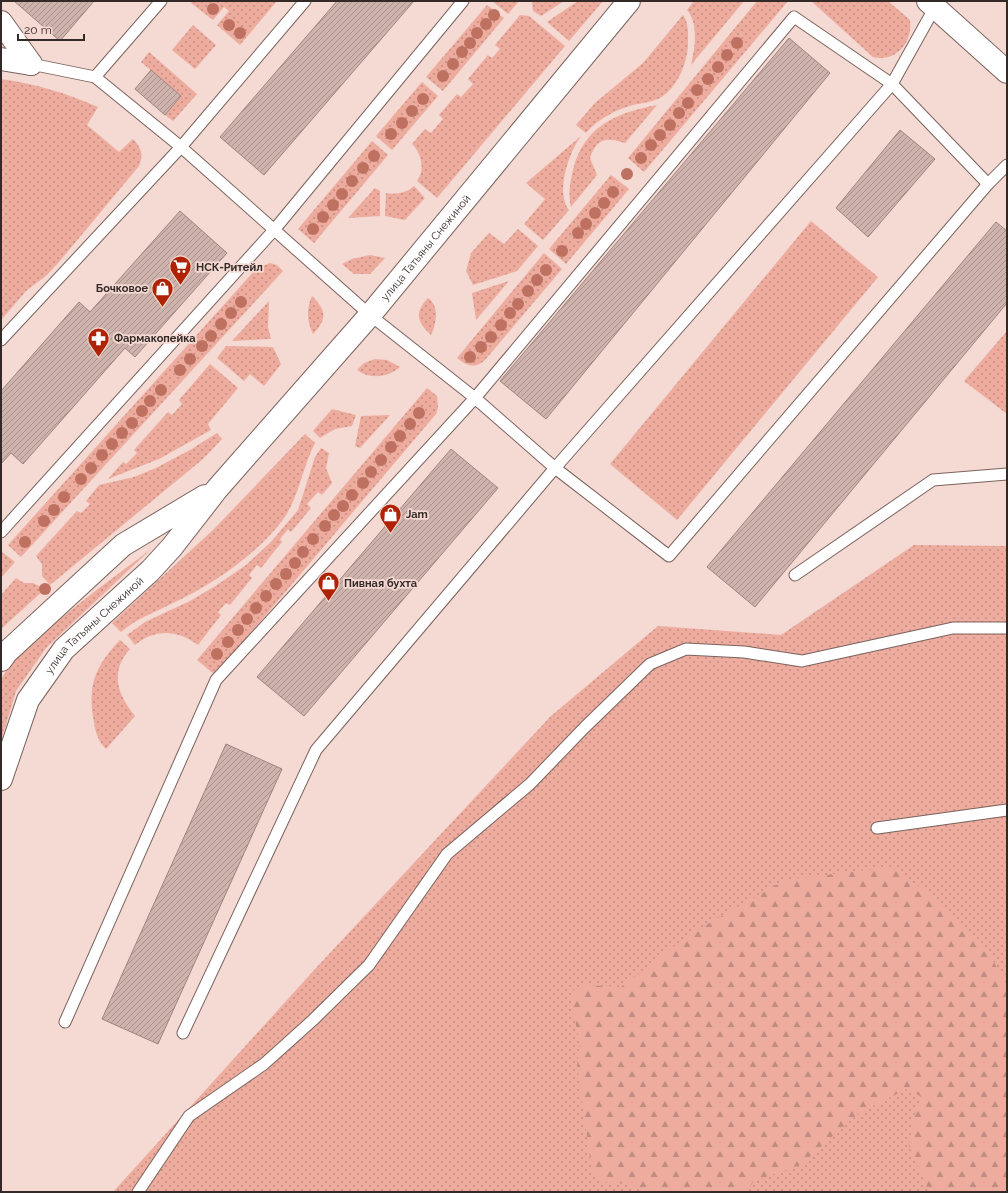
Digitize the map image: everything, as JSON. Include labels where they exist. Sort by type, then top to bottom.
[{"type":"street","name":"улица Татьяны Снежиной","points":[[1,779],[28,700],[64,649],[150,571],[172,547],[217,489],[370,315],[629,1]]},
{"type":"street","points":[[932,4],[1007,72]]},
{"type":"street","points":[[1,22],[31,64]]},
{"type":"street","points":[[1,59],[31,64]]},
{"type":"street","name":"улица Татьяны Снежиной","points":[[1,660],[6,653],[123,546],[217,489]]},
{"type":"lane","points":[[95,77],[161,1]]},
{"type":"lane","points":[[1,340],[181,147],[305,1]]},
{"type":"lane","points":[[1,532],[274,230],[463,1]]},
{"type":"lane","points":[[183,1033],[316,750],[555,468],[892,84],[932,4]]},
{"type":"lane","points":[[65,1022],[216,680],[474,398],[794,16],[892,84],[988,184]]},
{"type":"lane","points":[[31,64],[95,77],[181,147],[370,315],[474,398],[555,468],[670,556],[988,184],[1007,165]]},
{"type":"lane","points":[[795,575],[933,480],[1007,474]]},
{"type":"lane","points":[[138,1192],[189,1116],[264,1064],[319,1014],[369,965],[447,854],[530,784],[584,728],[650,664],[686,649],[744,652],[802,661],[953,628],[1007,628]]},
{"type":"lane","points":[[877,828],[1007,810]]},
{"type":"green space","points":[[193,1],[277,1],[240,45],[217,25],[229,11],[224,7],[213,20],[191,3]]},
{"type":"green space","points":[[492,1],[519,1],[508,14]]},
{"type":"green space","points":[[532,1],[564,1],[541,16],[533,11]]},
{"type":"green space","points":[[578,1],[603,1],[569,41],[547,22]]},
{"type":"green space","points":[[694,1],[744,1],[691,65],[695,44],[695,29],[691,16],[687,10]]},
{"type":"green space","points":[[757,1],[788,1],[644,172],[628,158]]},
{"type":"green space","points":[[811,1],[888,1],[910,20],[909,36],[906,43],[896,54],[889,57],[873,57]]},
{"type":"green space","points":[[487,5],[504,18],[443,91],[426,77]]},
{"type":"green space","points":[[520,15],[529,16],[565,46],[437,198],[417,181],[422,167],[418,152],[412,144],[425,129],[431,133],[443,119],[439,115],[457,94],[461,97],[473,84],[468,79],[488,55],[492,58],[500,49],[495,45]]},
{"type":"green space","points":[[683,15],[688,29],[686,60],[676,82],[666,94],[660,98],[613,112],[601,119],[586,133],[576,125],[595,103],[643,63]]},
{"type":"green space","points":[[193,25],[216,45],[195,69],[172,50]]},
{"type":"green space","points":[[149,52],[197,94],[173,121],[165,115],[181,96],[141,62]]},
{"type":"green space","points":[[1,79],[51,90],[74,97],[98,107],[87,125],[119,152],[133,139],[140,148],[141,162],[59,262],[46,276],[27,290],[1,320]]},
{"type":"green space","points":[[422,82],[438,96],[392,150],[376,136]]},
{"type":"green space","points":[[657,105],[625,143],[607,140],[596,146],[590,158],[597,175],[571,207],[570,184],[573,170],[578,155],[585,142],[594,132],[615,117],[642,108]]},
{"type":"green space","points":[[581,136],[576,143],[568,162],[563,183],[565,202],[569,210],[543,240],[524,224],[545,199],[526,183]]},
{"type":"green space","points":[[372,141],[388,155],[314,243],[298,229]]},
{"type":"green space","points":[[611,175],[629,189],[566,264],[549,249]]},
{"type":"green space","points":[[414,186],[425,198],[405,220],[385,216],[386,193],[401,193]]},
{"type":"green space","points":[[375,188],[380,191],[380,216],[348,218]]},
{"type":"green space","points":[[811,221],[878,277],[677,520],[610,464]]},
{"type":"green space","points":[[518,229],[538,246],[517,271],[473,285],[466,271],[471,253],[489,233],[504,244]]},
{"type":"green space","points":[[544,253],[562,269],[485,360],[478,365],[468,365],[457,358]]},
{"type":"green space","points":[[370,255],[385,258],[370,274],[354,274],[342,264],[352,259]]},
{"type":"green space","points":[[270,263],[277,265],[283,271],[21,557],[8,545],[256,269]]},
{"type":"green space","points":[[509,281],[476,320],[472,293]]},
{"type":"green space","points":[[312,296],[323,311],[323,319],[321,324],[313,334],[309,325],[308,315]]},
{"type":"green space","points":[[428,298],[432,301],[436,311],[431,335],[420,322],[419,317],[421,308]]},
{"type":"green space","points":[[269,301],[268,327],[271,339],[232,341]]},
{"type":"green space","points":[[1007,331],[1007,414],[964,381]]},
{"type":"green space","points":[[226,346],[273,347],[281,364],[264,386],[250,374],[244,381],[217,358]]},
{"type":"green space","points":[[375,359],[387,360],[400,367],[390,373],[379,376],[368,375],[357,370],[364,363]]},
{"type":"green space","points":[[210,364],[238,388],[208,424],[211,430],[159,459],[108,479],[123,462],[126,464],[137,453],[134,450],[168,412],[172,415],[182,404],[179,400]]},
{"type":"green space","points":[[427,388],[437,396],[438,407],[436,414],[215,675],[197,660]]},
{"type":"green space","points":[[332,409],[356,415],[352,426],[335,429],[320,438],[313,431]]},
{"type":"green space","points":[[390,415],[360,448],[355,446],[361,416]]},
{"type":"green space","points":[[217,433],[222,439],[203,459],[50,585],[42,576],[42,564],[36,556],[77,511],[81,513],[90,504],[86,501],[99,485],[134,477],[156,468],[190,450]]},
{"type":"green space","points":[[305,434],[315,443],[288,512],[271,534],[245,558],[215,580],[138,620],[121,632],[112,623],[214,529]]},
{"type":"green space","points":[[321,448],[329,453],[326,468],[332,483],[322,495],[318,492],[307,504],[311,508],[291,532],[288,529],[280,539],[282,542],[261,568],[257,565],[249,575],[252,578],[230,605],[226,603],[218,612],[221,615],[198,645],[183,636],[166,633],[150,636],[135,645],[127,635],[145,622],[190,601],[217,585],[246,565],[271,542],[298,510],[315,457]]},
{"type":"green space","points":[[914,545],[1007,546],[1007,1192],[113,1192],[316,968],[551,716],[658,626],[781,635]]},
{"type":"green space","points":[[151,549],[46,648],[16,691],[1,741],[1,682],[8,669],[43,633]]},
{"type":"green space","points":[[2,552],[15,562],[1,578],[1,553]]},
{"type":"green space","points":[[16,578],[24,583],[33,583],[45,589],[1,629],[1,595]]},
{"type":"green space","points":[[120,640],[130,649],[123,658],[120,666],[118,683],[124,700],[135,716],[106,749],[99,740],[95,730],[92,709],[93,687],[95,677],[104,659]]},
{"type":"green space","points":[[891,867],[931,895],[984,945],[1007,985],[1007,1192],[929,1192],[909,1146],[913,1119],[921,1097],[909,1088],[859,1113],[800,1165],[754,1181],[746,1192],[645,1192],[627,1184],[603,1182],[592,1172],[577,1065],[580,1044],[571,1003],[574,990],[583,985],[621,987],[690,934],[785,880]]},
{"type":"building","points":[[14,1],[94,1],[60,41]]},
{"type":"building","points":[[337,1],[414,1],[264,175],[220,137]]},
{"type":"building","points":[[789,38],[830,73],[546,419],[500,381]]},
{"type":"building","points":[[151,70],[181,96],[165,115],[135,89]]},
{"type":"building","points":[[900,130],[935,159],[868,237],[836,208]]},
{"type":"building","points":[[180,211],[227,253],[135,357],[125,348],[23,464],[11,453],[1,464],[1,391],[79,302],[90,312]]},
{"type":"building","points":[[996,222],[1007,231],[1007,303],[755,607],[707,567]]},
{"type":"building","points":[[451,449],[498,488],[304,716],[257,677]]},
{"type":"building","points":[[226,744],[282,769],[158,1044],[102,1019]]},
{"type":"place","name":"НСК-Ритейл","points":[[181,286]]},
{"type":"place","name":"Бочковое","points":[[163,308]]},
{"type":"place","name":"Фармакопейка","points":[[98,358]]},
{"type":"place","name":"Jam","points":[[390,534]]},
{"type":"place","name":"Пивная бухта","points":[[328,602]]}]
